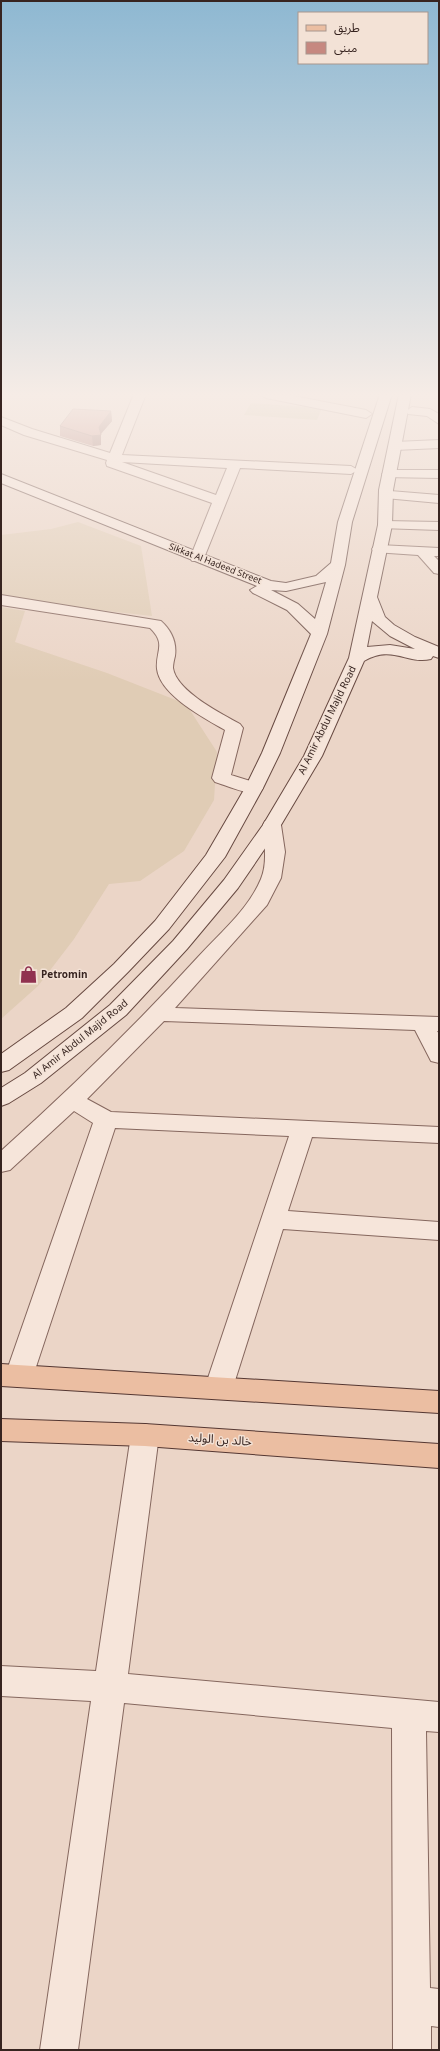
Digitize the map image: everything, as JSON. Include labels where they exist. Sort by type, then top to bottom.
[{"type":"main road","name":"Sikkat Al Hadeed Street","points":[[10,490],[282,600],[305,616],[319,634]]},
{"type":"main road","name":"Sikkat Al Hadeed Street","points":[[30,490],[197,558],[268,584],[286,587],[321,580],[338,564]]},
{"type":"main road","points":[[187,490],[219,501]]},
{"type":"main road","points":[[197,558],[224,490]]},
{"type":"main road","points":[[1,1065],[74,1013],[162,925],[215,857],[254,788],[271,753],[319,634],[338,564],[349,490]]},
{"type":"main road","points":[[345,522],[355,490]]},
{"type":"main road","name":"Al Amir Abdul Majid Road","points":[[1,1098],[33,1078],[118,1010],[180,945],[231,884],[272,825],[312,756],[357,658],[379,549],[386,525],[386,490]]},
{"type":"main road","points":[[391,490],[386,525],[439,526]]},
{"type":"main road","points":[[390,495],[439,499]]},
{"type":"main road","points":[[379,549],[439,552]]},
{"type":"main road","points":[[422,551],[439,570]]},
{"type":"main road","points":[[369,595],[374,611],[382,623],[406,638],[439,653]]},
{"type":"main road","points":[[1,600],[155,624],[164,633],[168,649],[165,669],[173,683],[187,700],[234,728],[221,778],[254,788]]},
{"type":"main road","points":[[357,658],[371,651],[394,649],[427,656],[439,661]]},
{"type":"main road","points":[[1,1164],[72,1100],[158,1014],[257,905],[271,878],[275,852],[272,825]]},
{"type":"main road","points":[[158,1014],[431,1024],[439,1056]]},
{"type":"main road","points":[[72,1100],[106,1120],[439,1135]]},
{"type":"main road","points":[[106,1120],[10,1375],[439,1402]]},
{"type":"main road","points":[[219,1387],[303,1128]]},
{"type":"main road","points":[[273,1219],[439,1231]]},
{"type":"main road","name":"خالد بن الوليد","points":[[1,1430],[145,1435],[439,1456]]},
{"type":"main road","points":[[59,2050],[145,1435]]},
{"type":"main road","points":[[1,1681],[110,1687],[424,1716],[425,2007],[412,2050]]},
{"type":"shaded area","points":[[78,522],[141,546],[152,616],[80,608],[1,596],[1,535],[51,529]]},
{"type":"shaded area","points":[[1,607],[25,611],[15,642],[107,673],[186,704],[217,752],[214,800],[184,851],[140,881],[109,884],[74,939],[38,986],[1,1019]]},
{"type":"place","name":"Petromin","points":[[28,974]]}]
